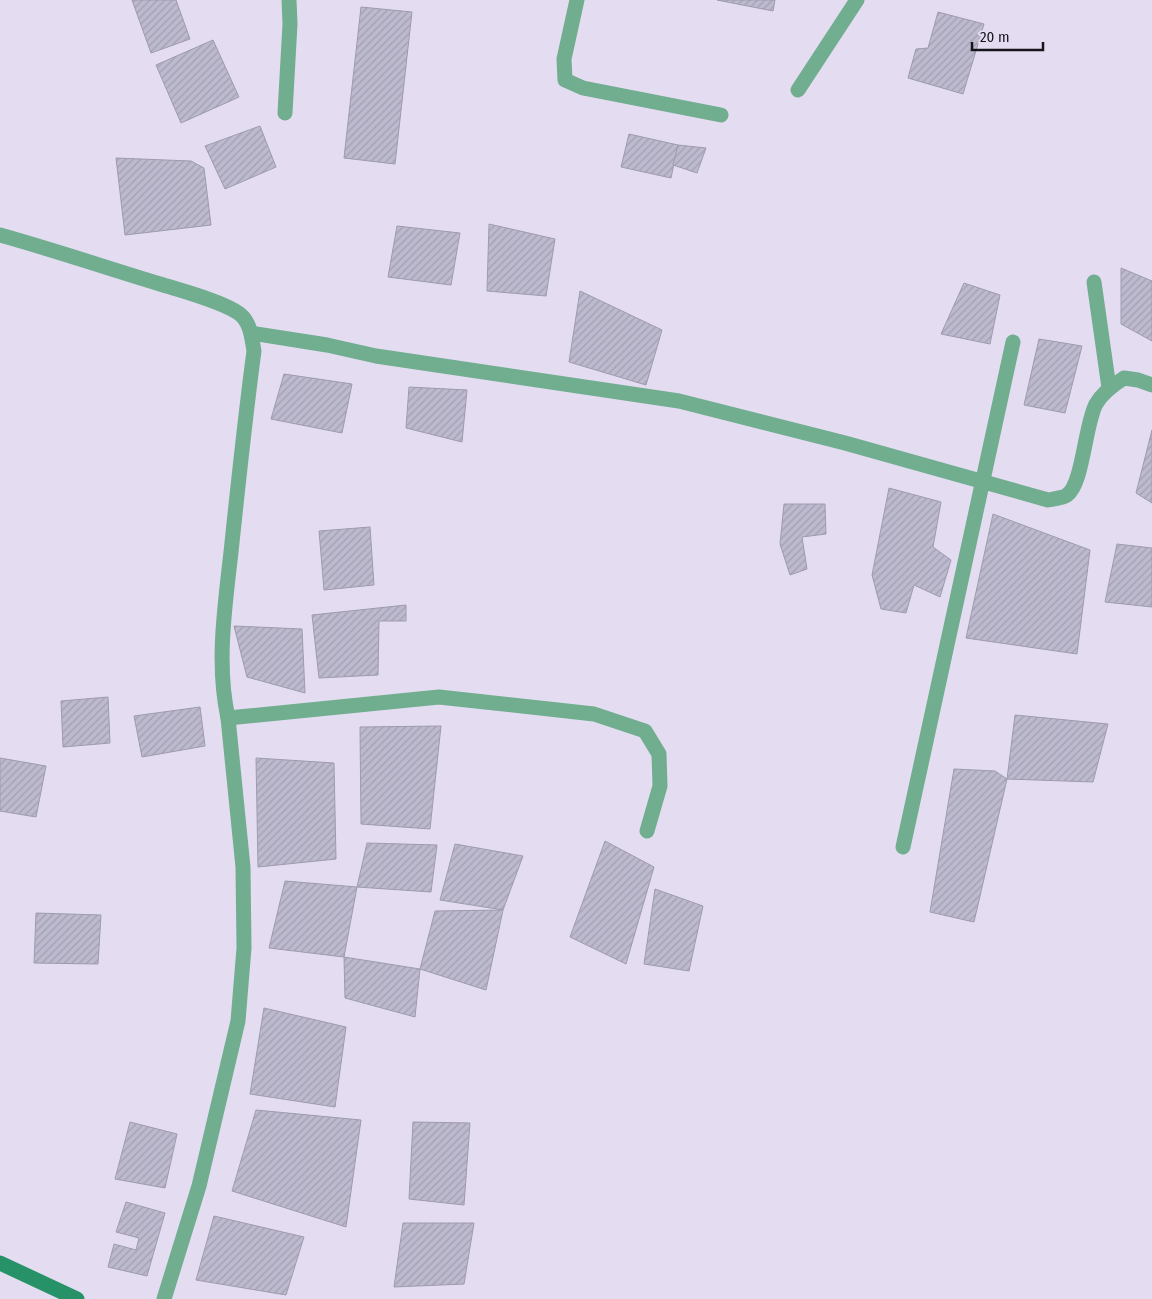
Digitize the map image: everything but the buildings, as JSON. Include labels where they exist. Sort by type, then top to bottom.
[{"type":"street","points":[[285,113],[290,24],[289,0]]},
{"type":"street","points":[[577,0],[564,59],[565,80],[583,88],[721,115]]},
{"type":"street","points":[[798,90],[857,0]]},
{"type":"street","points":[[0,235],[202,297],[232,309],[242,316],[251,333],[254,351],[241,448],[224,623],[224,697],[228,718],[243,867],[244,948],[238,1021],[199,1186],[164,1299]]},
{"type":"street","points":[[1094,282],[1109,388]]},
{"type":"street","points":[[251,333],[327,344],[376,356],[679,401],[845,443],[1048,500],[1067,496],[1076,484],[1096,404],[1109,388],[1124,378],[1152,385]]},
{"type":"street","points":[[903,847],[1013,342]]},
{"type":"street","points":[[228,718],[439,697],[594,714],[644,731],[659,754],[660,786],[647,831]]},
{"type":"street","points":[[0,1263],[77,1299]]}]
